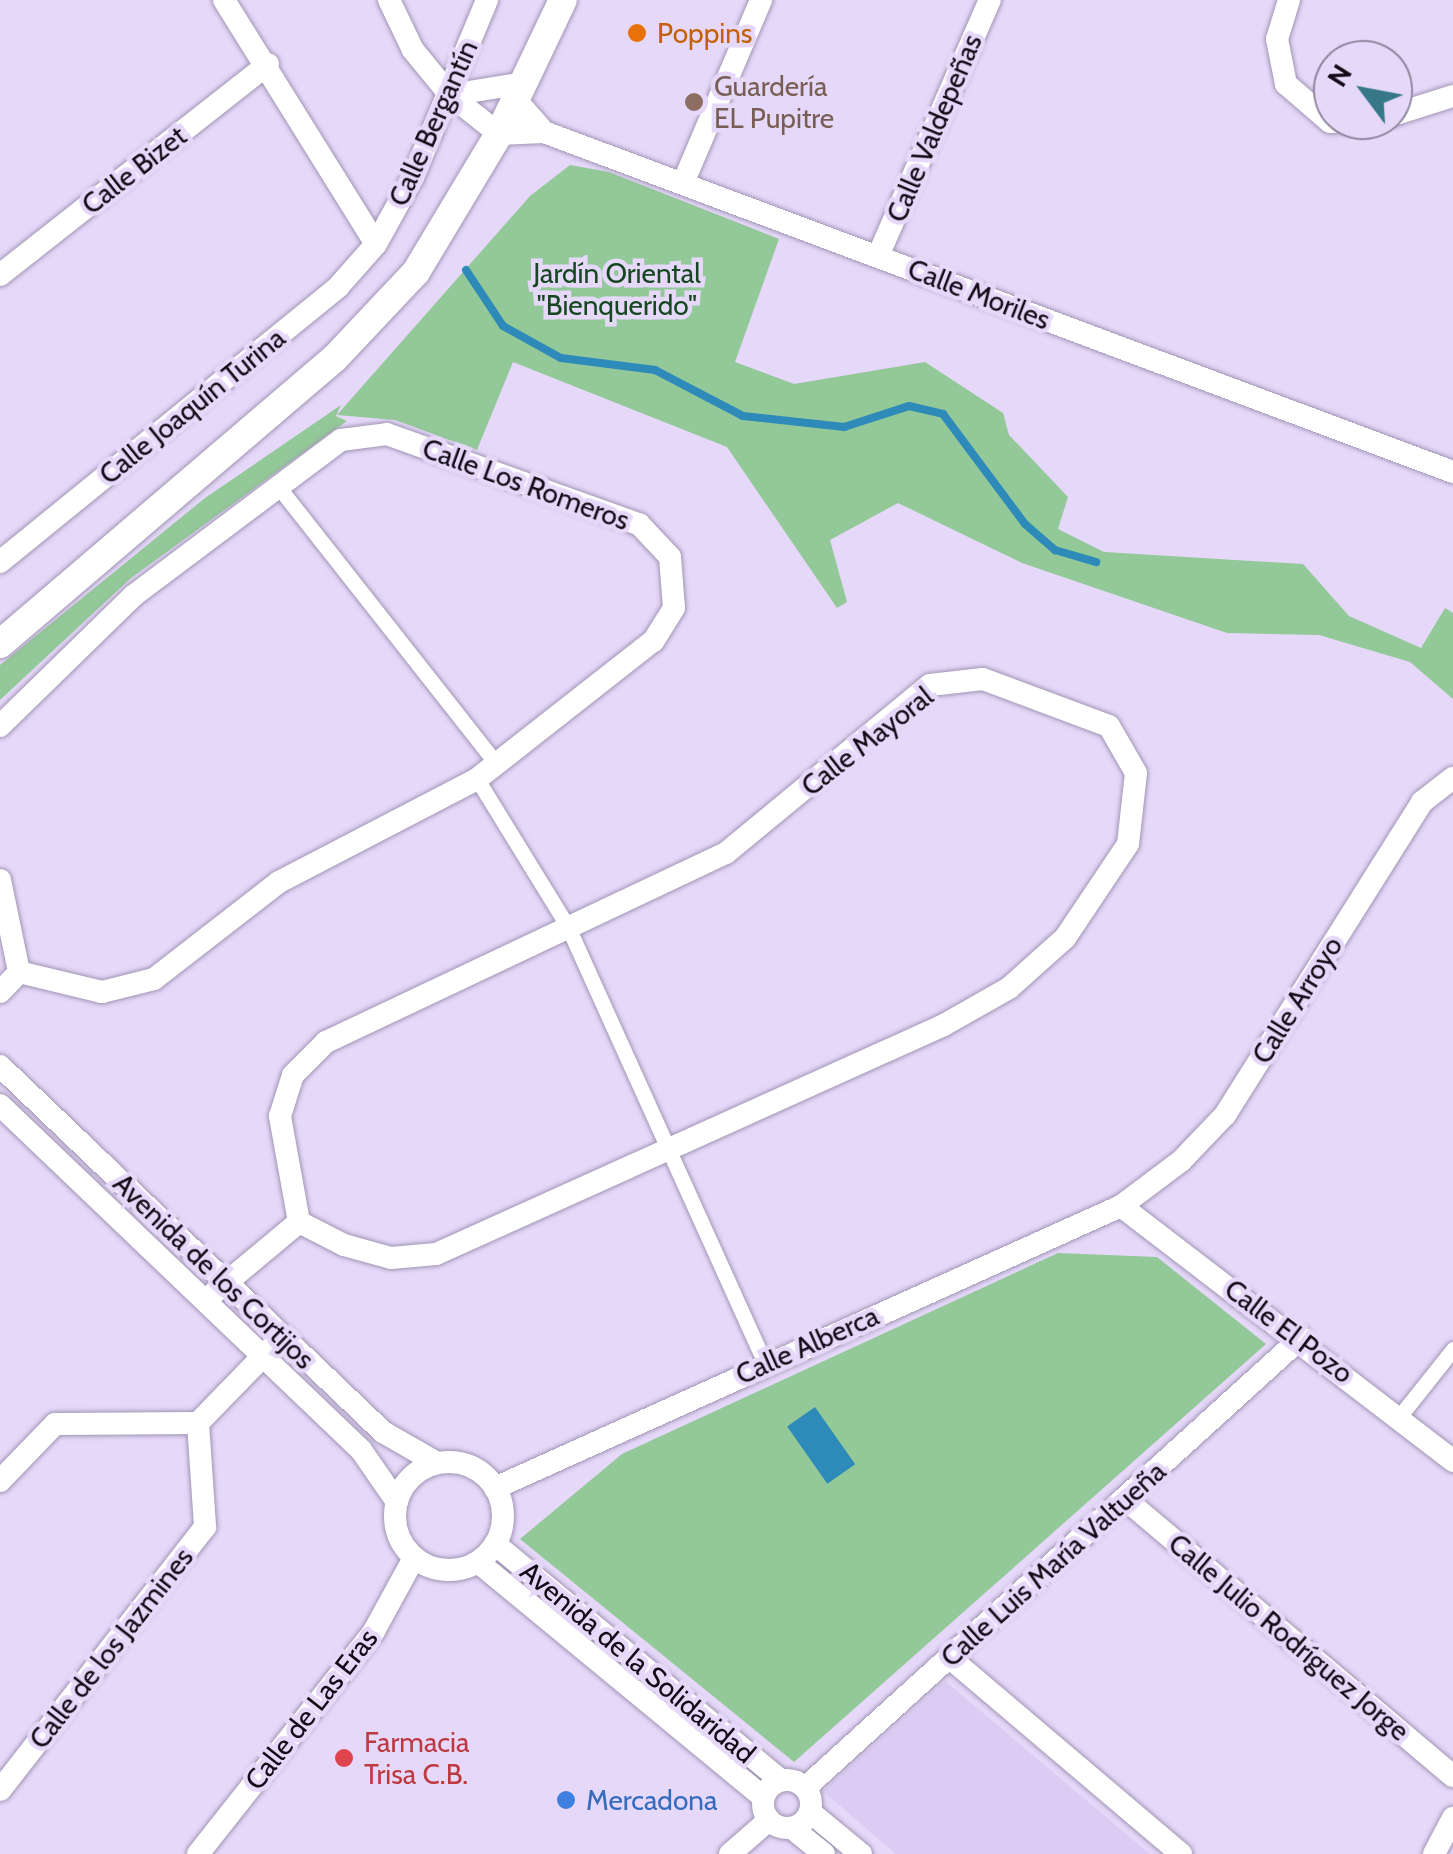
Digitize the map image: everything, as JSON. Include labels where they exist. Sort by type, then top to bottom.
[{"type":"street","points":[[224,0],[268,64],[376,244]]},
{"type":"street","points":[[390,0],[413,50],[450,96],[499,134],[544,132]]},
{"type":"street","name":"Calle Bergantín","points":[[376,244],[450,96],[487,0]]},
{"type":"street","points":[[0,644],[335,358],[416,272],[499,134],[563,0]]},
{"type":"street","points":[[683,183],[762,0]]},
{"type":"street","name":"Calle Valdepeñas","points":[[878,256],[990,0]]},
{"type":"street","points":[[1288,0],[1277,39],[1286,84],[1313,107]]},
{"type":"street","name":"Calle Bizet","points":[[0,276],[268,64]]},
{"type":"street","points":[[450,96],[520,91]]},
{"type":"street","name":"Calle Moriles","points":[[520,91],[544,132],[1453,472]]},
{"type":"street","points":[[1413,109],[1453,96]]},
{"type":"street","name":"Calle Joaquín Turina","points":[[0,562],[338,287],[376,244]]},
{"type":"street","name":"Calle Los Romeros","points":[[0,726],[134,596],[341,440],[387,434],[640,524],[670,556],[674,608],[652,642],[477,779],[279,882],[154,980],[102,992],[19,972]]},
{"type":"street","points":[[277,485],[497,765]]},
{"type":"street","name":"Calle Mayoral","points":[[984,679],[1110,726],[1136,773],[1128,844],[1065,938],[1009,988],[944,1026],[666,1150],[436,1254],[391,1258],[344,1246],[300,1222],[280,1116],[292,1075],[326,1042],[726,854],[930,685],[984,679]]},
{"type":"street","name":"Calle Arroyo","points":[[1121,1206],[1181,1161],[1225,1115],[1422,802],[1453,778]]},
{"type":"street","points":[[477,779],[568,927],[765,1363]]},
{"type":"street","points":[[0,880],[19,972],[0,992]]},
{"type":"street","name":"Avenida de los Cortijos","points":[[0,1066],[383,1432],[438,1463]]},
{"type":"street","name":"Avenida de los Cortijos","points":[[0,1105],[361,1450],[396,1502]]},
{"type":"street","name":"Calle El Pozo","points":[[1121,1206],[1300,1338],[1453,1461]]},
{"type":"street","name":"Calle Alberca","points":[[495,1488],[765,1363],[1121,1206]]},
{"type":"street","points":[[206,1301],[225,1281],[300,1222]]},
{"type":"street","points":[[0,1481],[54,1424],[198,1423],[282,1336]]},
{"type":"street","name":"Calle Luis María Valtueña","points":[[805,1788],[1300,1338]]},
{"type":"street","points":[[1399,1418],[1453,1349]]},
{"type":"street","name":"Calle de los Jazmines","points":[[0,1790],[205,1527],[198,1423]]},
{"type":"street","points":[[438,1463],[470,1466],[495,1488],[503,1516],[496,1544],[478,1562],[446,1571],[414,1558],[397,1532],[396,1502],[412,1477],[438,1463]]},
{"type":"street","name":"Calle Julio Rodríguez Jorge","points":[[1124,1499],[1453,1776]]},
{"type":"street","name":"Avenida de la Solidaridad","points":[[496,1544],[772,1789]]},
{"type":"street","name":"Calle de Las Eras","points":[[198,1854],[374,1631],[414,1558]]},
{"type":"street","name":"Avenida de la Solidaridad","points":[[478,1562],[772,1789]]},
{"type":"street","points":[[950,1658],[1181,1854]]},
{"type":"street","points":[[769,1820],[772,1789],[805,1788],[801,1820],[824,1854]]},
{"type":"street","points":[[1434,1854],[1453,1818]]},
{"type":"street","points":[[730,1854],[769,1820],[801,1820],[861,1854]]},
{"type":"shaded area","points":[[945,1681],[1150,1854],[896,1854],[823,1791]]},
{"type":"green space","name":"Jardín Oriental \"Bienquerido\"","points":[[570,165],[609,172],[779,239],[735,362],[794,384],[925,362],[1003,413],[1009,435],[1068,497],[1058,529],[1104,552],[1303,564],[1349,616],[1421,648],[1445,608],[1453,613],[1453,699],[1410,662],[1319,635],[1227,633],[1022,563],[898,503],[830,540],[847,602],[837,608],[727,447],[513,362],[477,450],[395,420],[337,415],[530,196]]},
{"type":"green space","points":[[341,405],[336,416],[347,421],[131,578],[0,700],[0,665],[205,498]]},
{"type":"green space","points":[[1058,1253],[1157,1257],[1266,1344],[794,1762],[520,1539],[622,1454]]},
{"type":"water","points":[[815,1407],[855,1464],[827,1484],[787,1427]]},
{"type":"waterway","points":[[466,270],[503,326],[561,358],[655,370],[743,416],[844,427],[909,406],[943,414],[1025,524],[1055,550],[1096,562]]},
{"type":"place","name":"Poppins","points":[[637,33]]},
{"type":"place","name":"Guardería EL Pupitre","points":[[694,102]]},
{"type":"place","name":"Farmacia Trisa C.B.","points":[[344,1758]]},
{"type":"place","name":"Mercadona","points":[[566,1800]]}]
